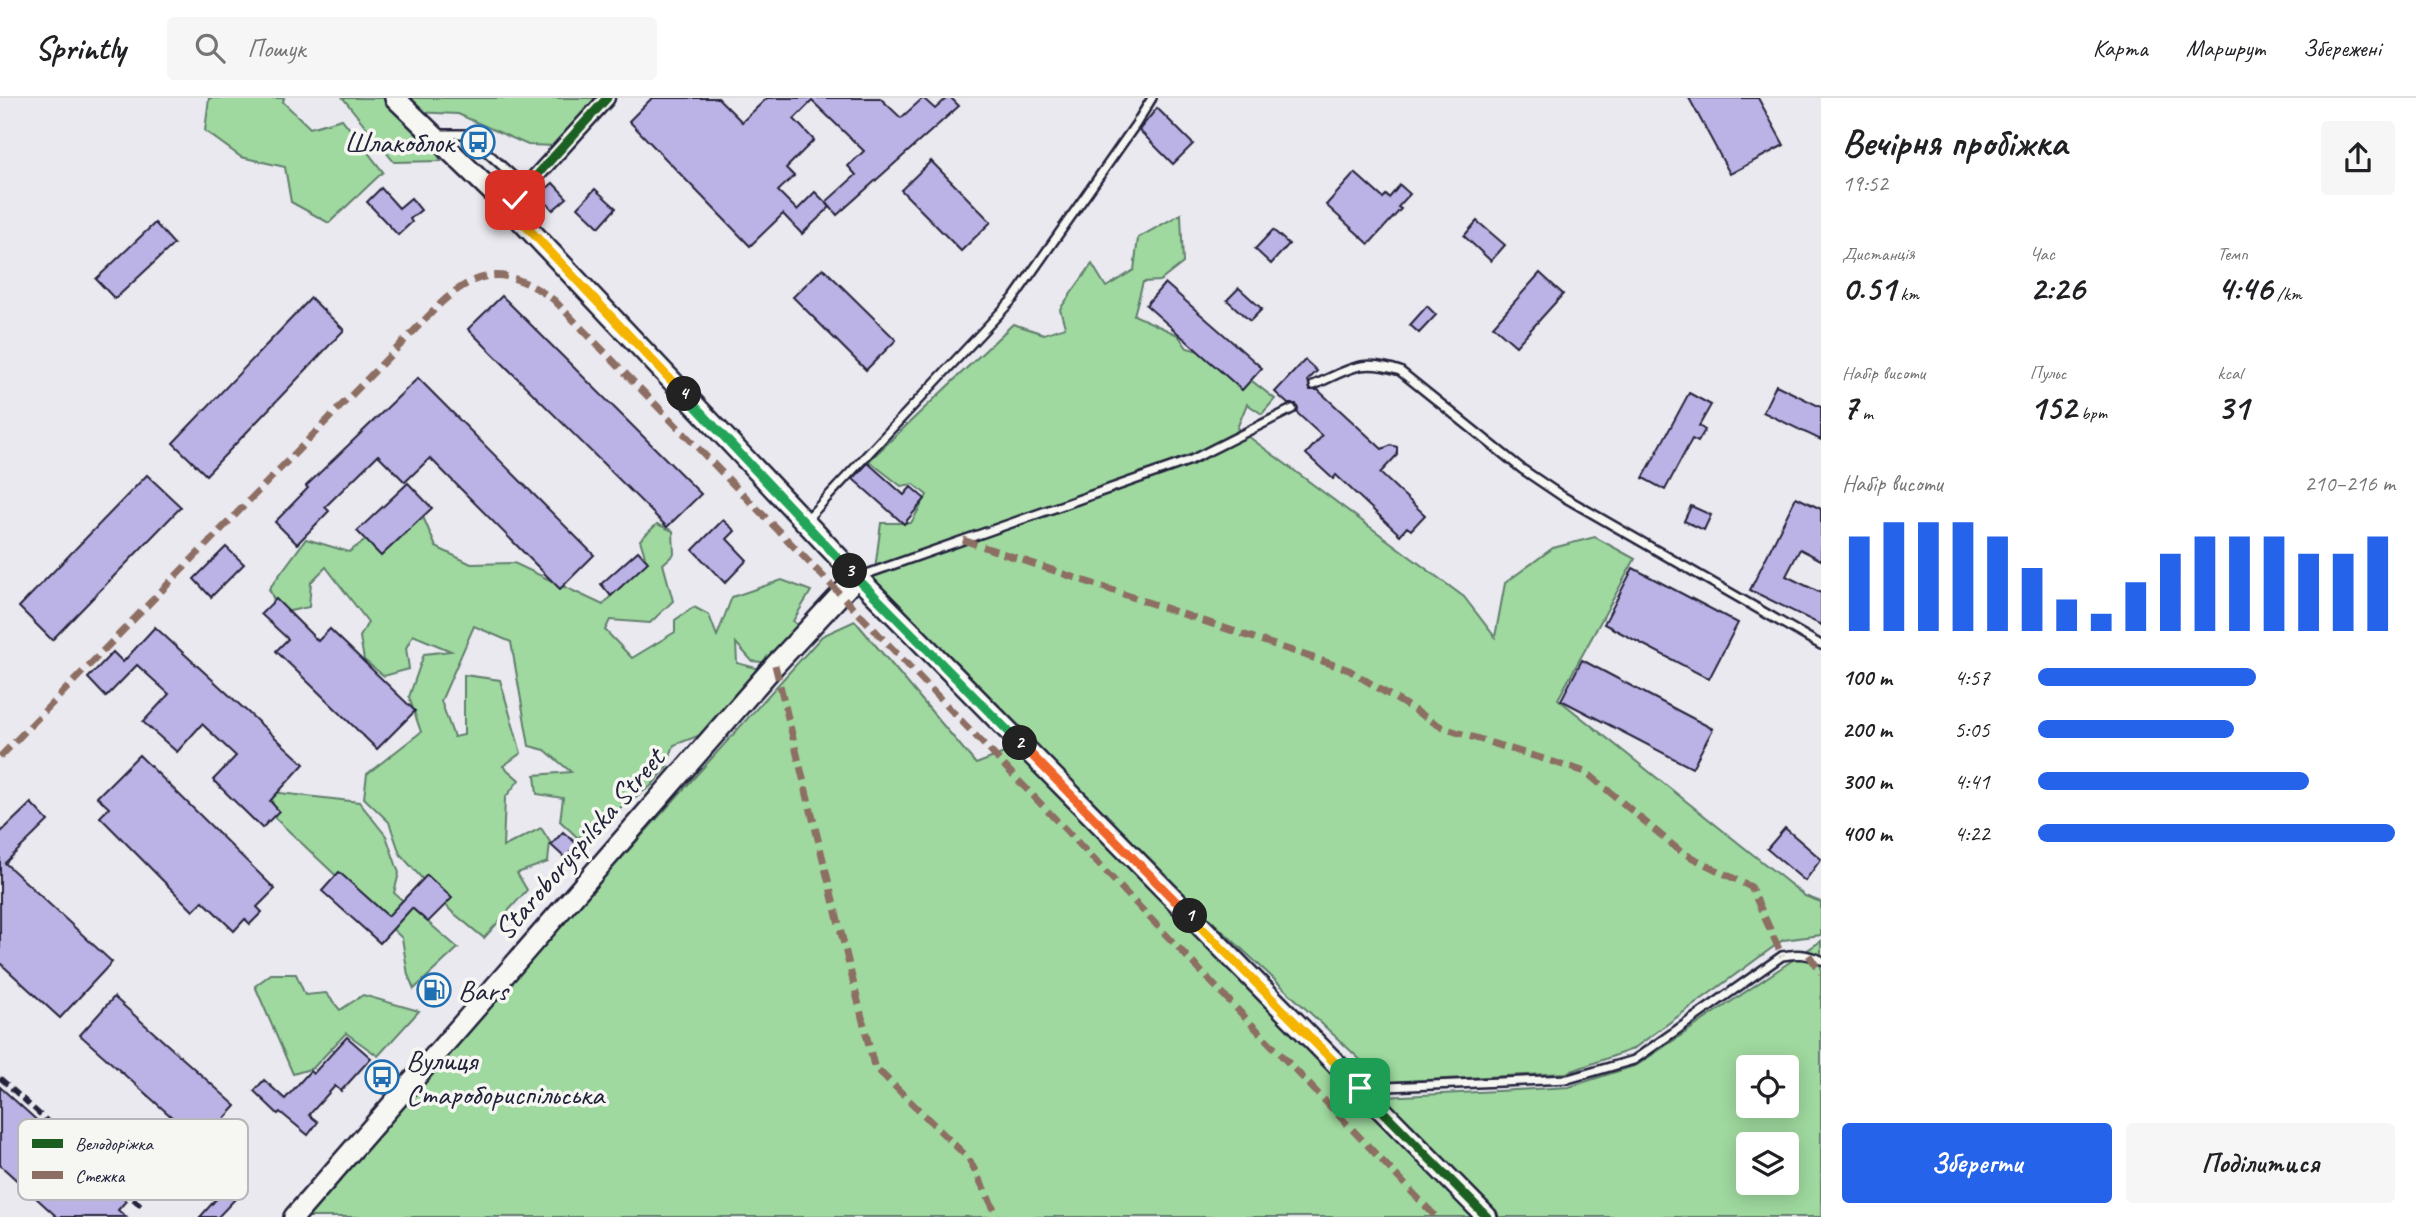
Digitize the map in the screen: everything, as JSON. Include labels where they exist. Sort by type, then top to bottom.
[{"type":"main road","points":[[395,98],[508,207],[857,578],[1488,1217]]},
{"type":"main road","name":"Staroboryspilska Street","points":[[294,1217],[775,664],[857,578]]},
{"type":"street","points":[[508,207],[607,98]]},
{"type":"lane","points":[[804,523],[1013,299],[1152,98]]},
{"type":"lane","points":[[430,133],[467,134],[526,188]]},
{"type":"lane","points":[[1314,385],[1362,364],[1400,371],[1522,469],[1562,496],[1821,645]]},
{"type":"lane","points":[[857,578],[1191,460],[1292,408]]},
{"type":"lane","points":[[1360,1088],[1568,1079],[1634,1060],[1782,956],[1809,955],[1821,960]]},
{"type":"green space","points":[[209,98],[284,98],[283,102],[310,128],[342,119],[383,172],[329,223],[291,202],[285,167],[241,157],[205,131]]},
{"type":"green space","points":[[343,98],[600,98],[557,146],[528,145],[458,114],[414,112],[441,161],[394,162]]},
{"type":"green space","points":[[1181,214],[1183,263],[1160,281],[1143,282],[1134,315],[1178,335],[1187,348],[1221,357],[1275,399],[1262,414],[1247,404],[1237,428],[1464,597],[1495,637],[1505,583],[1553,548],[1595,537],[1635,559],[1558,699],[1805,896],[1821,902],[1821,935],[1783,940],[1633,1049],[1566,1073],[1384,1082],[1104,820],[873,585],[881,523],[911,523],[927,495],[913,484],[901,486],[869,461],[1013,324],[1044,334],[1065,327],[1060,309],[1092,264],[1106,287],[1134,270],[1138,238]]},
{"type":"green space","points":[[424,519],[436,547],[471,564],[514,563],[603,605],[645,556],[640,540],[657,524],[673,531],[674,554],[663,564],[673,601],[650,623],[610,620],[605,630],[632,658],[675,632],[675,620],[694,607],[709,615],[717,636],[732,597],[782,580],[811,591],[793,621],[803,631],[772,663],[752,661],[736,643],[737,663],[756,668],[753,684],[706,733],[674,745],[666,769],[651,786],[578,838],[560,821],[563,798],[537,794],[535,775],[571,772],[545,750],[529,746],[511,642],[474,626],[441,701],[454,737],[464,735],[464,675],[500,680],[521,753],[503,766],[519,780],[505,798],[503,847],[541,828],[550,842],[548,862],[517,873],[527,890],[484,938],[451,911],[400,854],[389,822],[364,798],[367,774],[421,732],[409,697],[424,654],[451,651],[413,635],[406,648],[409,669],[384,676],[364,660],[360,637],[368,622],[326,567],[311,582],[309,607],[280,613],[269,589],[306,539],[349,552],[384,530]]},
{"type":"green space","points":[[855,621],[976,764],[1017,748],[1385,1097],[1569,1087],[1637,1065],[1821,941],[1821,1217],[300,1217],[822,636]]},
{"type":"green space","points":[[271,792],[359,802],[386,836],[399,873],[394,893],[458,948],[414,989],[408,975],[402,938],[275,818]]},
{"type":"green space","points":[[271,974],[296,974],[305,995],[326,993],[340,1010],[363,995],[419,1011],[378,1056],[346,1033],[313,1068],[293,1074],[255,986]]},
{"type":"building","points":[[652,98],[718,98],[742,122],[767,98],[880,98],[901,118],[923,98],[935,109],[947,98],[951,98],[959,106],[837,215],[826,202],[856,175],[848,166],[864,151],[812,101],[794,119],[814,140],[786,168],[794,176],[778,191],[797,210],[815,192],[830,207],[802,234],[783,214],[750,246],[629,121]]},
{"type":"building","points":[[1689,98],[1758,98],[1784,145],[1730,174]]},
{"type":"building","points":[[1157,108],[1193,144],[1173,164],[1139,130]]},
{"type":"building","points":[[931,161],[991,222],[961,251],[901,190]]},
{"type":"building","points":[[1355,173],[1383,198],[1386,195],[1389,198],[1400,185],[1410,194],[1398,207],[1401,209],[1369,244],[1326,205]]},
{"type":"building","points":[[553,183],[567,198],[553,210],[539,195]]},
{"type":"building","points":[[381,188],[399,208],[411,198],[421,210],[398,235],[367,202]]},
{"type":"building","points":[[595,189],[616,208],[599,227],[578,207]]},
{"type":"building","points":[[1477,221],[1505,245],[1491,261],[1464,236]]},
{"type":"building","points":[[155,223],[174,244],[115,299],[96,279]]},
{"type":"building","points":[[1273,230],[1289,244],[1271,264],[1255,249]]},
{"type":"building","points":[[823,268],[896,340],[866,370],[793,297]]},
{"type":"building","points":[[1540,273],[1563,294],[1516,346],[1493,326]]},
{"type":"building","points":[[1165,283],[1262,368],[1242,390],[1146,305]]},
{"type":"building","points":[[1239,288],[1262,309],[1250,321],[1227,300]]},
{"type":"building","points":[[502,296],[701,494],[667,527],[468,329]]},
{"type":"building","points":[[311,298],[344,330],[206,475],[173,443]]},
{"type":"building","points":[[1427,306],[1436,315],[1419,333],[1410,325]]},
{"type":"building","points":[[1305,360],[1317,371],[1308,380],[1310,390],[1318,390],[1382,449],[1391,445],[1397,447],[1397,455],[1380,473],[1425,515],[1411,530],[1407,527],[1400,535],[1336,475],[1333,479],[1306,454],[1322,436],[1297,413],[1296,404],[1288,404],[1275,392]]},
{"type":"building","points":[[418,378],[594,555],[560,589],[430,458],[405,482],[378,455],[325,507],[329,511],[297,544],[275,522],[308,488],[306,486]]},
{"type":"building","points":[[1776,385],[1821,407],[1821,440],[1763,412]]},
{"type":"building","points":[[1689,393],[1711,405],[1699,426],[1705,430],[1698,442],[1692,439],[1665,490],[1643,478]]},
{"type":"building","points":[[868,463],[904,495],[911,487],[925,499],[904,524],[853,479]]},
{"type":"building","points":[[147,475],[181,507],[52,640],[19,607]]},
{"type":"building","points":[[408,483],[432,508],[381,556],[357,531]]},
{"type":"building","points":[[1796,497],[1821,509],[1821,560],[1800,549],[1786,576],[1821,593],[1821,625],[1750,590]]},
{"type":"building","points":[[1691,506],[1711,515],[1704,530],[1684,521]]},
{"type":"building","points":[[723,520],[735,531],[727,539],[747,560],[725,583],[693,550]]},
{"type":"building","points":[[226,547],[244,564],[211,597],[194,579]]},
{"type":"building","points":[[638,551],[648,562],[611,596],[601,584]]},
{"type":"building","points":[[1633,568],[1738,623],[1709,679],[1604,624]]},
{"type":"building","points":[[276,599],[318,641],[330,629],[415,711],[377,749],[276,651],[288,639],[261,614]]},
{"type":"building","points":[[155,627],[304,764],[270,801],[279,811],[262,828],[213,780],[236,756],[202,724],[177,752],[143,722],[169,694],[137,665],[106,697],[88,678],[113,652],[123,662]]},
{"type":"building","points":[[1582,660],[1713,729],[1692,768],[1561,700]]},
{"type":"building","points":[[139,755],[275,889],[257,907],[262,912],[250,924],[245,919],[234,931],[203,901],[193,911],[100,817],[109,808],[97,797]]},
{"type":"building","points":[[31,803],[48,821],[5,863],[112,962],[60,1018],[0,963],[0,833]]},
{"type":"building","points":[[1785,828],[1821,859],[1805,881],[1767,849]]},
{"type":"building","points":[[563,832],[577,844],[565,858],[551,845]]},
{"type":"building","points":[[339,872],[388,916],[427,875],[452,898],[428,922],[412,908],[380,943],[322,891]]},
{"type":"building","points":[[114,997],[236,1106],[224,1119],[174,1119],[80,1035]]},
{"type":"building","points":[[347,1037],[371,1058],[341,1091],[335,1086],[309,1115],[318,1122],[308,1135],[280,1112],[278,1114],[254,1091],[264,1080],[285,1099],[310,1071],[313,1074]]},
{"type":"building","points":[[0,1087],[35,1119],[18,1119],[18,1181],[0,1165]]},
{"type":"building","points":[[38,1200],[126,1201],[118,1210],[126,1217],[57,1217]]},
{"type":"building","points":[[215,1200],[234,1200],[218,1217],[200,1217]]},
{"type":"railway","points":[[0,1078],[45,1119]]},
{"type":"railway","points":[[134,1200],[142,1207]]},
{"type":"marked path","points":[[0,757],[441,303],[470,282],[483,277],[510,277],[554,300],[841,595],[1436,1217]]},
{"type":"marked path","points":[[963,540],[1349,670],[1443,728],[1586,772],[1681,852],[1751,887],[1782,956]]},
{"type":"marked path","points":[[775,665],[874,1066],[969,1159],[998,1217]]},
{"type":"marked path","points":[[1809,955],[1821,973]]},
{"type":"cycle path","points":[[508,207],[607,98]]},
{"type":"cycle path","points":[[857,577],[1487,1217]]},
{"type":"place","name":"Шлакоблок","points":[[478,142]]},
{"type":"place","name":"Bars","points":[[434,990]]},
{"type":"place","name":"Вулиця Старобориспільська","points":[[382,1077]]},
{"type":"route","points":[[515,200],[508,207],[804,523],[1360,1088]]}]
